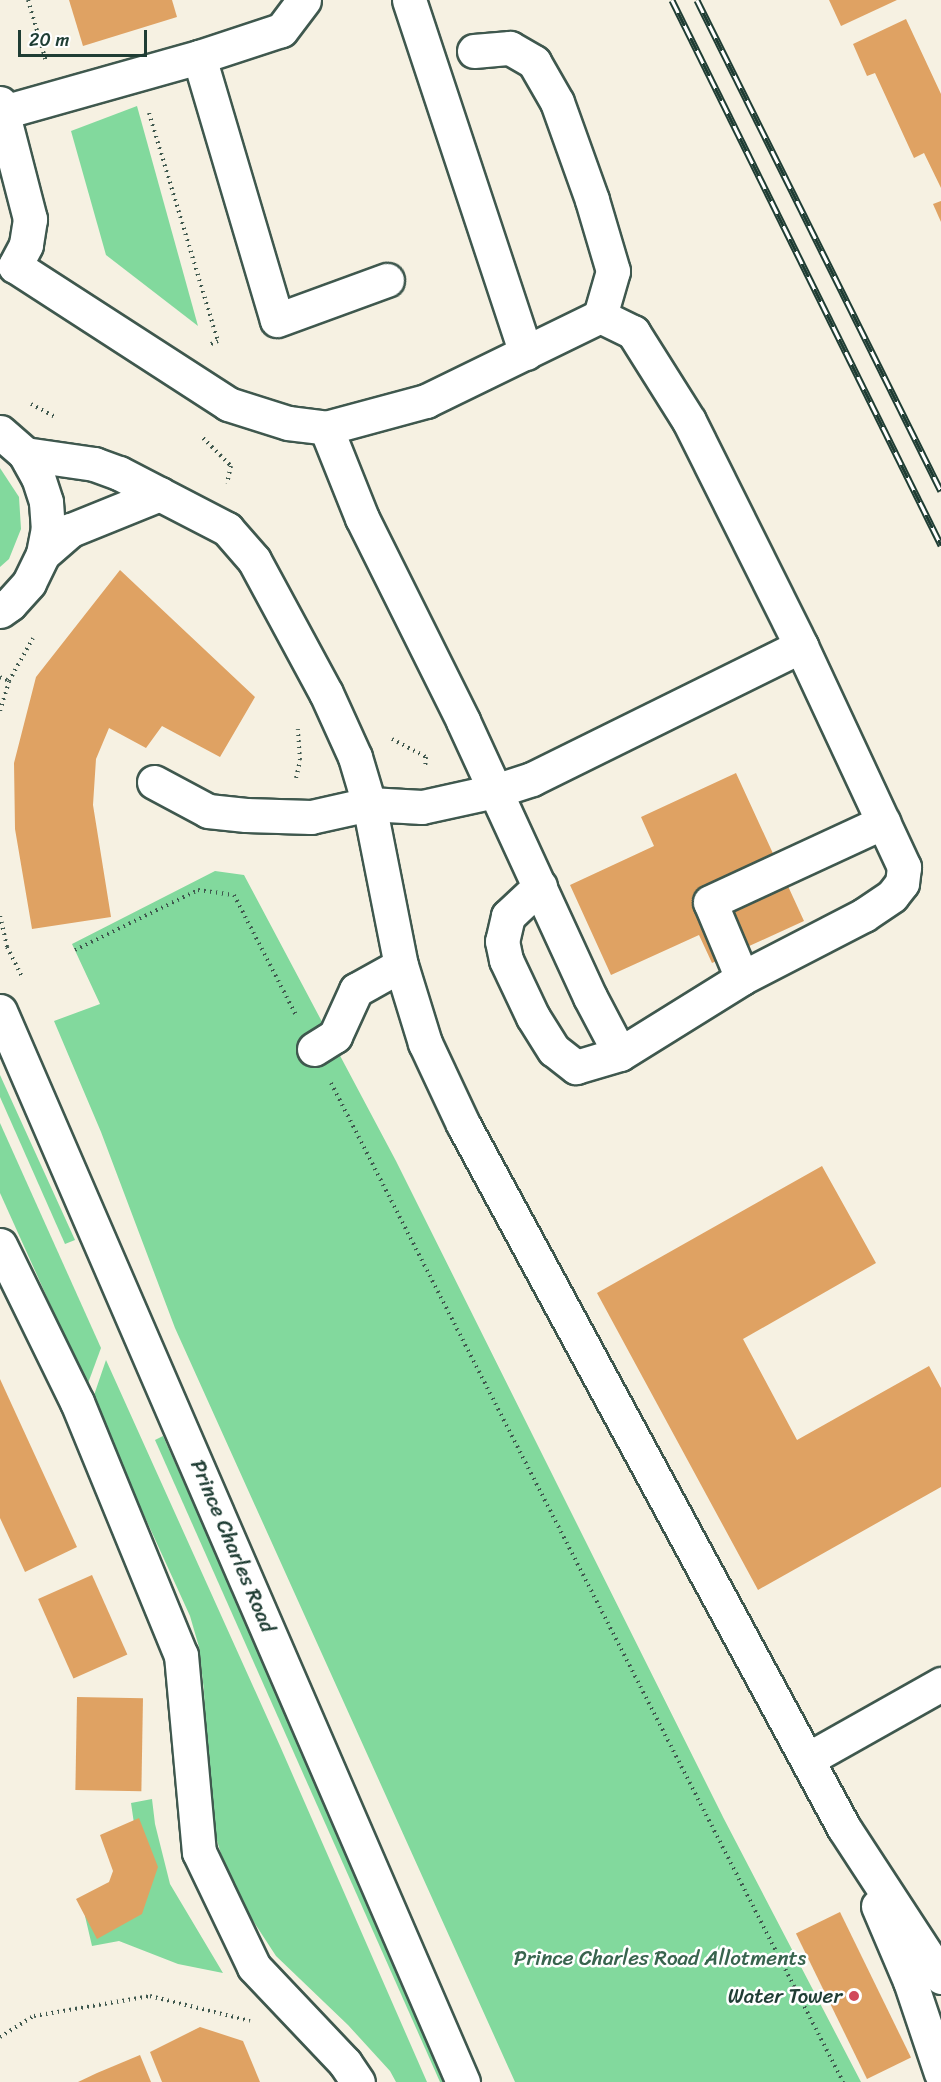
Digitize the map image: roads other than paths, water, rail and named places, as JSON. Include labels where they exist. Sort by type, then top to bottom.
[{"type":"street","points":[[304,0],[281,30],[199,57],[1,108],[30,219],[26,244],[8,261],[228,404],[255,414],[326,428],[426,401],[526,353],[573,327],[600,316],[633,332],[689,421],[801,646],[904,867],[902,883],[892,896],[864,915],[742,978],[620,1054],[576,1067],[554,1050],[538,1027],[506,960],[502,941],[508,916],[540,886]]},
{"type":"street","points":[[409,0],[526,353]]},
{"type":"street","points":[[474,51],[510,48],[534,62],[557,102],[592,200],[613,271],[600,316]]},
{"type":"street","points":[[199,57],[277,320],[387,280]]},
{"type":"street","points":[[326,428],[362,518],[463,721],[620,1054]]},
{"type":"street","points":[[0,432],[25,454],[38,477],[46,501],[48,528],[43,554],[29,583],[10,604],[0,610]]},
{"type":"street","points":[[25,454],[94,464],[119,473],[227,529],[254,561],[326,693],[355,758],[369,804],[401,965],[425,1043],[463,1124],[844,1828],[910,1981],[941,2073]]},
{"type":"street","points":[[43,554],[71,530],[160,494]]},
{"type":"street","points":[[154,782],[208,811],[286,818],[311,817],[369,804],[422,807],[495,790],[532,778],[801,646]]},
{"type":"street","points":[[742,978],[710,902],[883,822]]},
{"type":"street","points":[[314,1049],[335,1036],[356,990],[401,965]]},
{"type":"street","name":"Prince Charles Road","points":[[0,1011],[463,2082]]},
{"type":"street","points":[[0,1245],[78,1402],[181,1655],[199,1852],[254,1967],[345,2063],[358,2082]]},
{"type":"street","points":[[808,1759],[941,1684]]},
{"type":"street","points":[[844,1828],[941,1977]]},
{"type":"railway","points":[[672,0],[941,545]]},
{"type":"railway","points":[[697,0],[941,491]]},
{"type":"place","name":"Water Tower","points":[[854,1996]]},
{"type":"park label","name":"Prince Charles Road Allotments","points":[[660,1958]]}]
